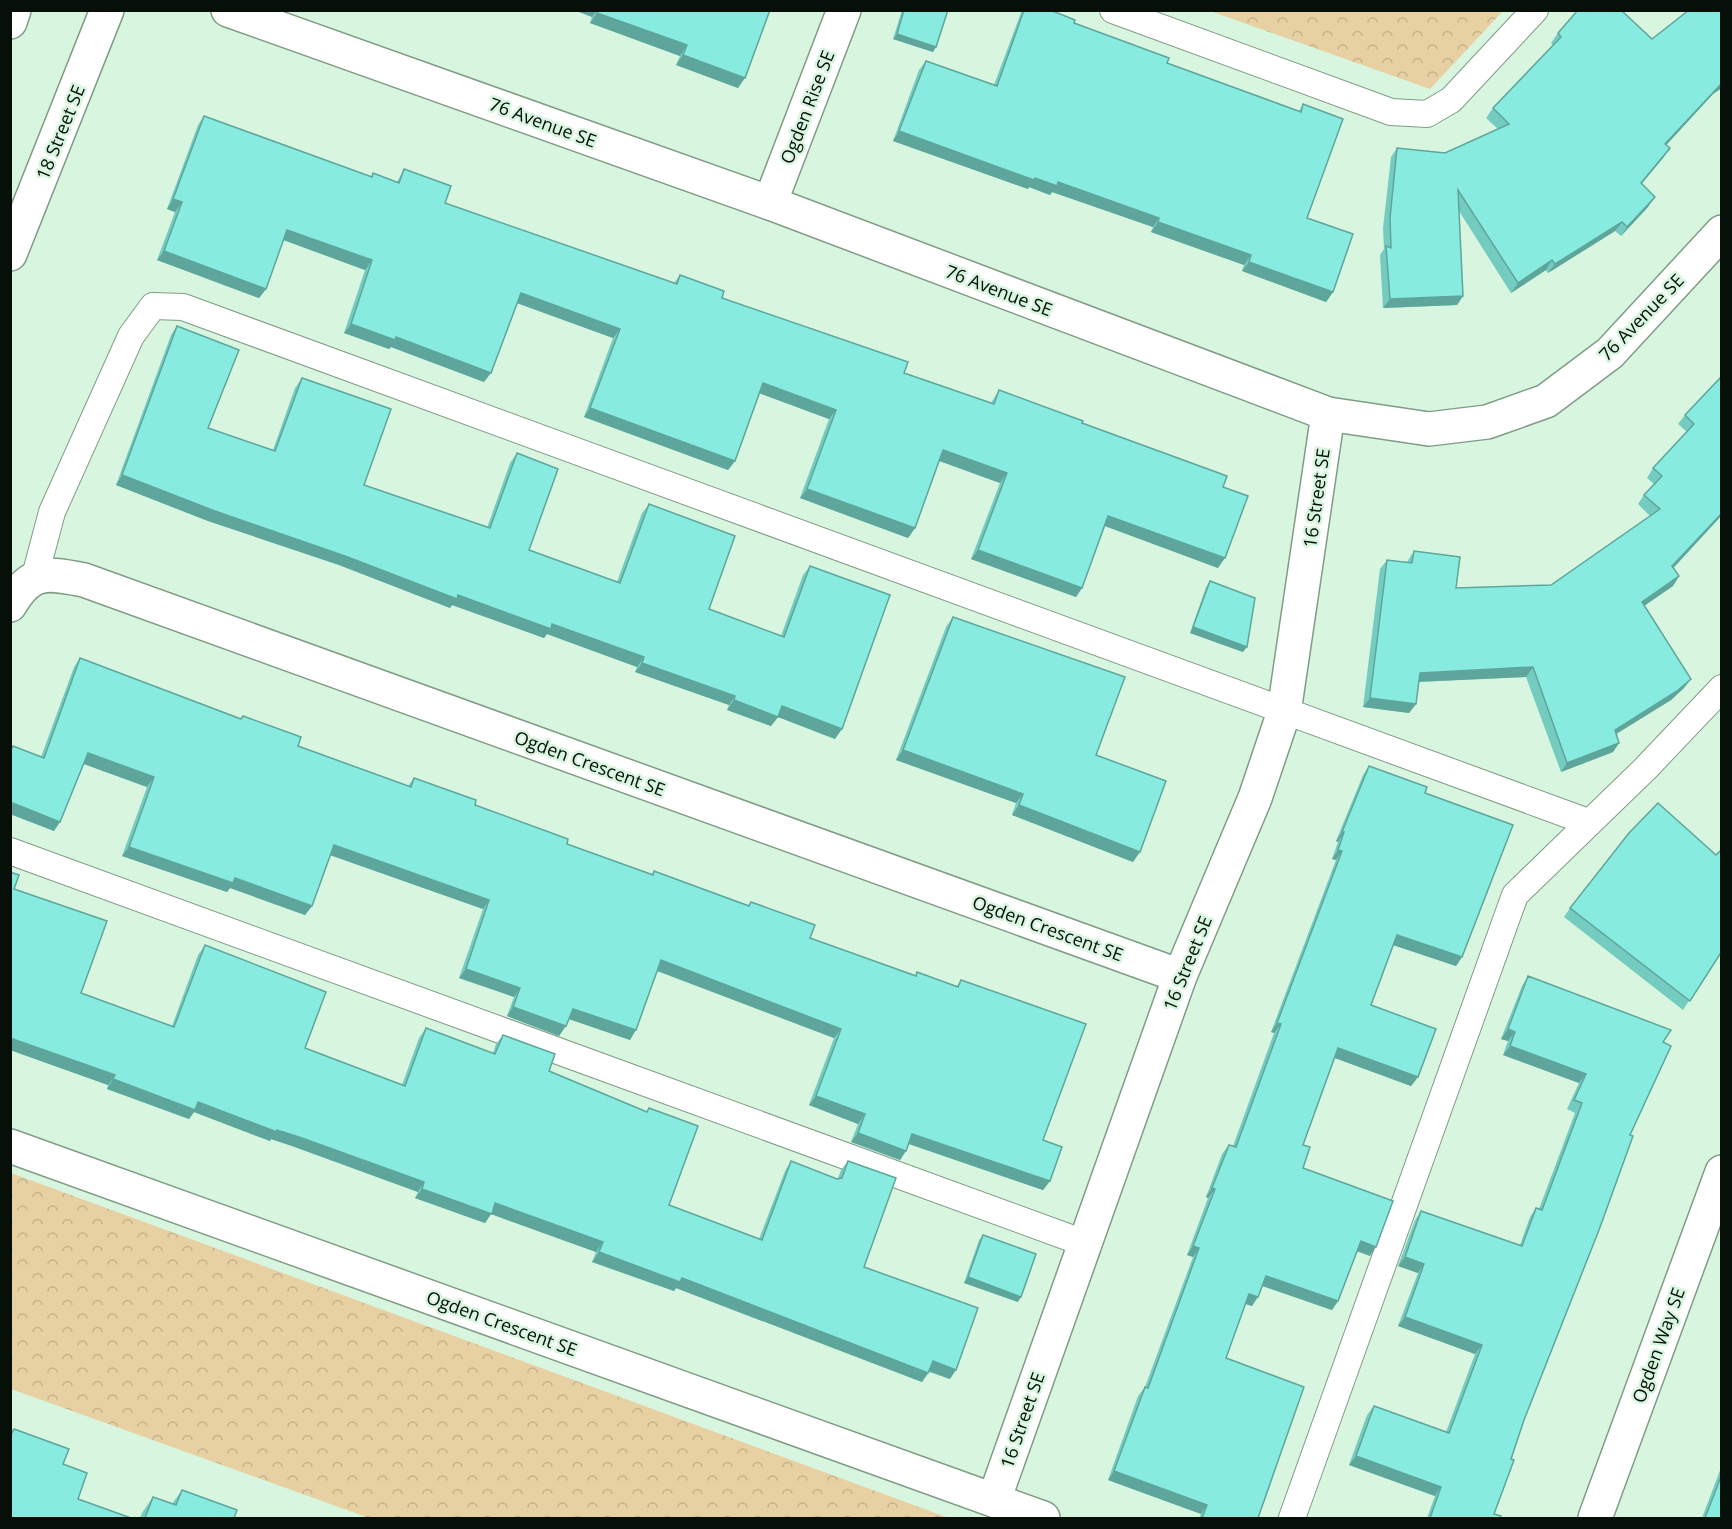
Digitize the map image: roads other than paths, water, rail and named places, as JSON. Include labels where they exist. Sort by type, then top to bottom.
[{"type":"street","points":[[10,22],[14,10]]},
{"type":"street","name":"18 Street SE","points":[[10,254],[107,10]]},
{"type":"street","name":"76 Avenue SE","points":[[228,10],[770,203],[1329,414],[1429,429],[1487,422],[1546,401],[1610,353],[1722,232]]},
{"type":"street","name":"Ogden Rise SE","points":[[770,203],[844,10]]},
{"type":"street","name":"16 Street SE","points":[[994,1500],[1180,975],[1255,798],[1284,712],[1329,414]]},
{"type":"street","name":"Ogden Crescent SE","points":[[34,576],[57,575],[96,584],[1180,975]]},
{"type":"street","points":[[10,605],[19,589],[34,576]]},
{"type":"street","name":"Ogden Crescent SE","points":[[10,1146],[1043,1518]]},
{"type":"street","name":"Ogden Way SE","points":[[1595,1518],[1722,1172]]},
{"type":"lane","points":[[1113,10],[1391,112],[1427,114],[1451,99],[1535,10]]},
{"type":"lane","points":[[34,576],[52,512],[131,336],[153,306],[183,307],[1588,822]]},
{"type":"lane","points":[[1292,1518],[1515,896],[1588,822],[1645,769],[1722,688]]},
{"type":"lane","points":[[10,851],[1084,1243]]}]
